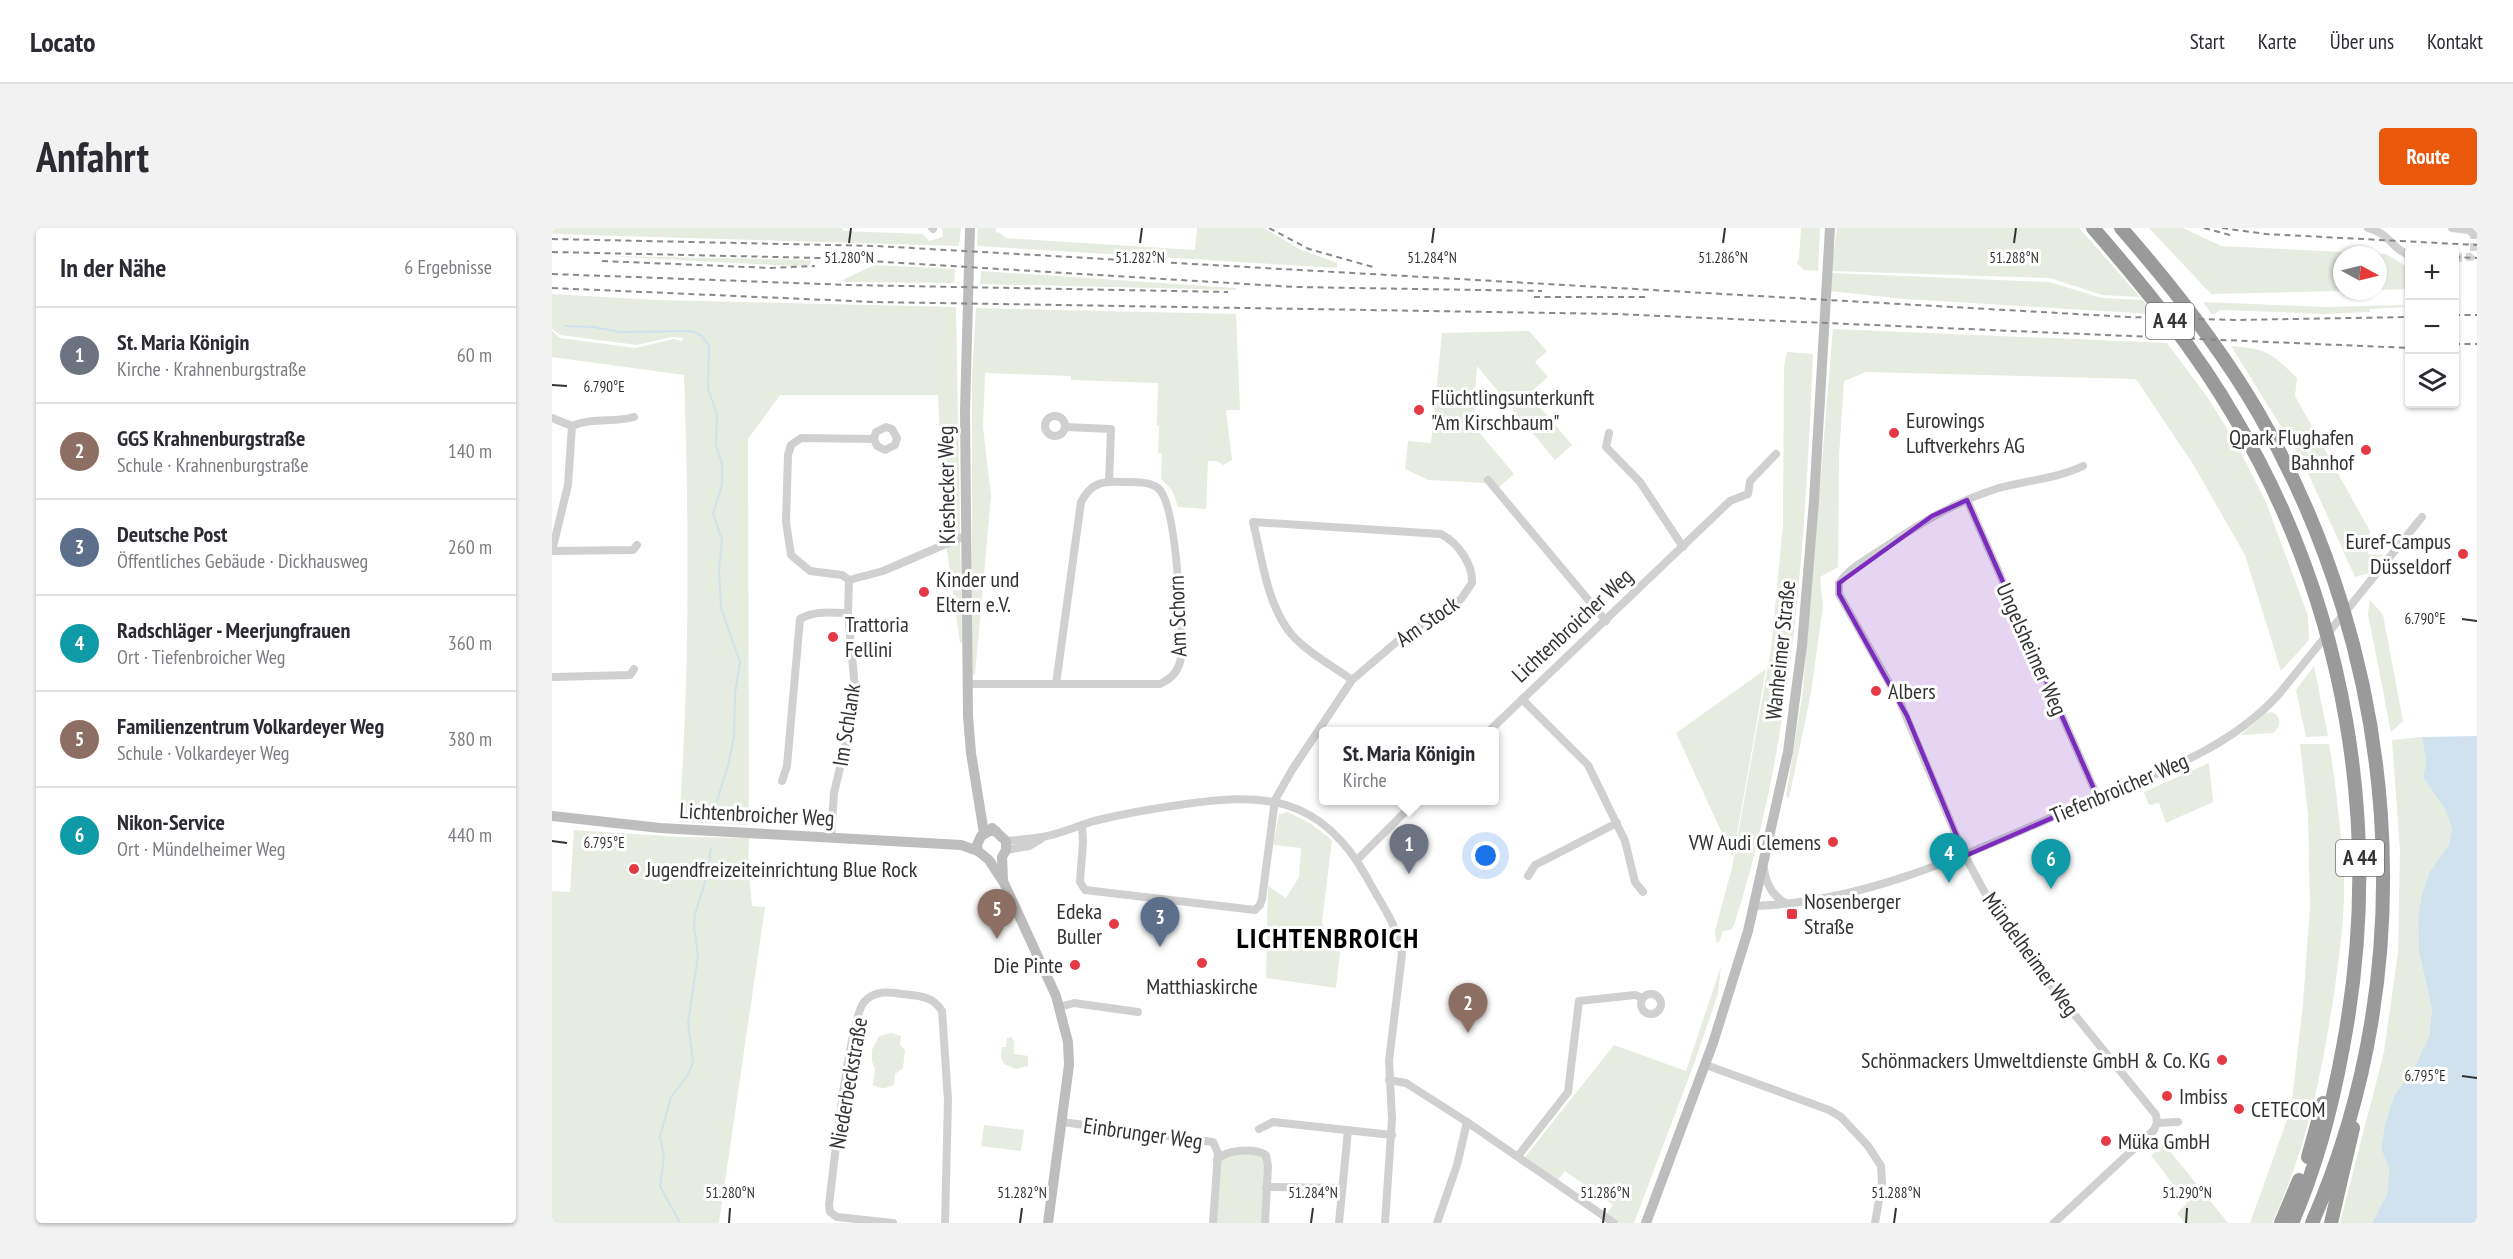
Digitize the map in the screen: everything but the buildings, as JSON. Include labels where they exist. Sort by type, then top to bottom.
[{"type":"highway","name":"A 44","points":[[2093,228],[2137,279],[2201,364],[2235,417],[2268,478],[2310,575],[2333,655],[2352,756],[2360,834],[2359,917],[2355,972],[2340,1063],[2325,1132],[2292,1223]]},
{"type":"highway","name":"A 44","points":[[2121,228],[2167,280],[2225,359],[2259,413],[2286,463],[2324,551],[2351,632],[2363,681],[2380,792],[2383,903],[2379,967],[2371,1024],[2354,1100],[2312,1223]]},
{"type":"highway","points":[[2281,1223],[2306,1161],[2325,1098],[2340,1063]]},
{"type":"highway","points":[[2331,1223],[2348,1156],[2354,1100]]},
{"type":"street","name":"Wanheimer Straße","points":[[1646,1223],[1706,1065],[1755,906],[1788,752],[1802,646],[1814,501],[1830,228]]},
{"type":"street","points":[[2368,228],[2381,232],[2405,253]]},
{"type":"street","points":[[2452,228],[2469,230],[2474,235]]},
{"type":"street","name":"Kieshecker Weg","points":[[970,233],[965,411],[971,753],[982,813],[986,822],[996,831],[1005,849]]},
{"type":"street","points":[[552,418],[572,426],[582,421],[624,420],[634,417]]},
{"type":"street","points":[[572,426],[568,485],[552,551],[633,550],[637,544]]},
{"type":"street","points":[[1056,684],[1081,502],[1087,491],[1094,485],[1109,482],[1111,429],[1065,427]]},
{"type":"street","points":[[1609,434],[1606,447],[1640,483],[1683,547]]},
{"type":"street","points":[[874,439],[801,438],[791,445],[788,455],[786,522],[791,555],[810,571],[842,575],[849,580],[883,571],[967,535]]},
{"type":"street","name":"Lichtenbroicher Weg","points":[[1493,727],[1730,501],[1748,494],[1750,481],[1776,453]]},
{"type":"street","points":[[1967,500],[1995,489],[2054,477],[2083,466]]},
{"type":"street","points":[[1488,480],[1606,621]]},
{"type":"street","name":"Am Schorn","points":[[968,684],[1160,684],[1169,680],[1179,670],[1182,654],[1178,598],[1170,510],[1166,497],[1159,488],[1152,484],[1109,482]]},
{"type":"street","name":"Ungelsheimer Weg","points":[[1967,500],[2098,798]]},
{"type":"street","name":"Mündelheimer Weg","points":[[1967,500],[1932,516],[1863,562],[1839,583],[1839,594],[1907,716],[1965,855],[1998,914],[2053,988],[2151,1107],[2157,1123]]},
{"type":"street","name":"Tiefenbroicher Weg","points":[[1755,906],[1815,902],[1912,875],[1965,855],[2217,746],[2269,705],[2422,517]]},
{"type":"street","name":"Am Stock","points":[[1321,727],[1352,680],[1400,639],[1461,598],[1472,583],[1470,565],[1448,537],[1432,532],[1253,522],[1268,584],[1280,616],[1302,644],[1352,680]]},
{"type":"street","name":"Im Schlank","points":[[831,837],[834,793],[853,712],[855,689],[848,614],[849,580]]},
{"type":"street","points":[[782,781],[787,765],[800,619],[817,612],[848,614]]},
{"type":"street","points":[[552,677],[630,675],[634,669]]},
{"type":"street","points":[[1522,699],[1588,765],[1617,823],[1625,842],[1635,882],[1643,892]]},
{"type":"street","name":"Am Stock","points":[[1082,825],[1080,882],[1085,890],[1251,911],[1258,908],[1262,899],[1275,801],[1281,786],[1319,729]]},
{"type":"street","points":[[989,860],[1005,849],[1029,846],[1044,837],[1132,812],[1244,797],[1275,801],[1305,813],[1336,835],[1357,860],[1393,920],[1402,954],[1389,1061],[1392,1135],[1385,1223]]},
{"type":"street","points":[[1357,860],[1413,805]]},
{"type":"street","name":"Kieshecker Weg","points":[[980,841],[982,813]]},
{"type":"street","name":"Lichtenbroicher Weg","points":[[552,816],[646,827],[961,845],[980,841]]},
{"type":"street","points":[[1528,876],[1535,865],[1617,823]]},
{"type":"street","points":[[996,831],[980,841],[1004,883],[1060,1007],[1068,1042],[1069,1065],[1048,1223]]},
{"type":"street","points":[[1004,883],[1005,849]]},
{"type":"street","points":[[1764,866],[1770,888],[1778,899],[1787,904]]},
{"type":"street","name":"Niederbeckstraße","points":[[893,1223],[837,1217],[830,1212],[829,1205],[844,1092],[859,1013],[865,1001],[873,995],[888,993],[929,998],[942,1011],[948,1100],[945,1223]]},
{"type":"street","points":[[1518,1156],[1568,1092],[1580,1001],[1635,995],[1642,998]]},
{"type":"street","points":[[1060,1007],[1074,1003],[1138,1012]]},
{"type":"street","points":[[1706,1065],[1829,1110],[1841,1117],[1868,1146],[1881,1166],[1882,1182],[1875,1223]]},
{"type":"street","points":[[1389,1080],[1406,1083],[1518,1156],[1614,1223]]},
{"type":"street","name":"Einbrunger Weg","points":[[1062,1122],[1213,1142],[1218,1149],[1213,1223]]},
{"type":"street","points":[[1259,1129],[1273,1122],[1392,1135]]},
{"type":"street","points":[[1437,1223],[1457,1165],[1467,1122]]},
{"type":"street","points":[[2054,1223],[2154,1130],[2157,1123],[2178,1122]]},
{"type":"street","points":[[1339,1223],[1348,1130]]},
{"type":"street","points":[[1217,1160],[1226,1154],[1258,1151],[1263,1153],[1268,1161],[1264,1223]]},
{"type":"street","points":[[1266,1187],[1342,1188]]},
{"type":"highlighted area","points":[[1967,500],[2098,798],[1965,856],[1907,716],[1839,594],[1839,583],[1932,516]]},
{"type":"shaded area","points":[[552,228],[842,228],[844,231],[923,234],[929,241],[943,237],[942,228],[961,228],[959,246],[552,234]]},
{"type":"shaded area","points":[[978,228],[996,228],[996,232],[1006,238],[1195,250],[1197,228],[1264,228],[1299,249],[1337,263],[1337,268],[977,246]]},
{"type":"shaded area","points":[[1801,228],[1820,228],[1818,271],[1804,270],[1797,263]]},
{"type":"shaded area","points":[[1837,228],[2079,228],[2140,297],[2102,295],[2050,278],[1831,271]]},
{"type":"shaded area","points":[[2149,228],[2183,228],[2221,246],[2333,251],[2333,291],[2211,294]]},
{"type":"shaded area","points":[[2387,255],[2405,266],[2405,289],[2387,290]]},
{"type":"shaded area","points":[[608,256],[811,260],[810,265],[794,266]]},
{"type":"shaded area","points":[[875,265],[955,269],[954,283],[844,282],[844,279]]},
{"type":"shaded area","points":[[981,271],[1236,288],[1236,290],[980,284]]},
{"type":"shaded area","points":[[1831,273],[2049,282],[2102,298],[2143,300],[2153,314],[1904,299],[1830,291]]},
{"type":"shaded area","points":[[552,294],[657,300],[956,307],[962,643],[960,643],[944,530],[938,395],[780,395],[748,439],[749,825],[679,822],[688,598],[684,375],[552,357],[552,331],[560,338],[635,348],[674,339],[682,341],[683,338],[672,337],[637,345],[560,335],[552,329]]},
{"type":"shaded area","points":[[2203,302],[2326,307],[2402,305],[2405,307],[2370,309],[2370,312],[2324,314],[2221,310],[2212,315]]},
{"type":"shaded area","points":[[976,308],[1236,314],[1240,410],[1226,410],[1232,460],[1223,465],[1217,461],[1208,461],[1206,509],[1178,507],[1172,490],[1161,479],[1162,454],[1158,453],[1159,426],[1157,426],[1158,383],[1071,380],[1071,376],[985,373],[983,427],[991,496],[975,675],[972,675],[972,376]]},
{"type":"shaded area","points":[[1833,329],[2167,343],[2208,398],[2236,443],[2266,502],[2308,616],[2309,640],[2281,671],[2245,555],[2193,464],[2136,379],[1866,372],[1844,381],[1839,456],[1838,567],[1820,577],[1823,606],[1811,693],[1789,798],[1786,796],[1803,690]]},
{"type":"shaded area","points":[[1529,331],[1547,351],[1535,362],[1548,377],[1529,394],[1572,445],[1555,460],[1477,366],[1473,425],[1514,474],[1498,488],[1486,483],[1428,480],[1405,469],[1408,441],[1431,443],[1442,333]]},
{"type":"shaded area","points":[[2231,346],[2268,354],[2297,378],[2295,396],[2370,531],[2368,554],[2383,555],[2369,573],[2355,577],[2303,462]]},
{"type":"shaded area","points":[[1787,352],[1813,354],[1806,498],[1793,642],[1783,714],[1754,856],[1734,925],[1731,930],[1723,931],[1719,942],[1716,943],[1715,931],[1732,868],[1771,649],[1783,525],[1784,367]]},
{"type":"shaded area","points":[[2370,600],[2383,615],[2403,721],[2391,732],[2368,614]]},
{"type":"shaded area","points":[[2314,666],[2328,736],[2306,737],[2296,690]]},
{"type":"shaded area","points":[[1766,669],[1733,857],[1676,733]]},
{"type":"shaded area","points":[[2272,712],[2278,716],[2279,722],[2273,733],[2241,735],[2266,713]]},
{"type":"shaded area","points":[[2422,737],[2426,762],[2423,777],[2446,811],[2452,829],[2449,844],[2429,873],[2421,897],[2418,919],[2419,952],[2432,1010],[2429,1037],[2417,1067],[2395,1094],[2385,1123],[2381,1147],[2389,1168],[2387,1194],[2372,1223],[2340,1223],[2384,1052],[2398,953],[2400,850],[2392,740]]},
{"type":"shaded area","points":[[2300,744],[2329,744],[2338,812],[2344,909],[2324,1053],[2303,1140],[2272,1223],[2250,1223],[2291,1109],[2303,1004],[2310,907],[2308,814]]},
{"type":"shaded area","points":[[2209,763],[2213,802],[2166,823],[2159,803],[2149,805],[2144,792]]},
{"type":"shaded area","points":[[1288,812],[1311,824],[1332,840],[1322,922],[1328,942],[1341,944],[1336,988],[1266,978],[1268,886],[1286,898],[1299,877],[1301,848],[1273,845],[1279,814]]},
{"type":"shaded area","points":[[574,830],[679,837],[749,838],[748,864],[752,906],[765,907],[719,1223],[552,1223],[552,891],[570,892]]},
{"type":"shaded area","points":[[1721,966],[1718,994],[1634,1223],[1620,1223],[1607,1214],[1613,1205],[1565,1171],[1558,1180],[1525,1157],[1614,1045],[1686,1071]]},
{"type":"shaded area","points":[[891,1033],[901,1036],[900,1045],[905,1050],[903,1068],[895,1074],[894,1084],[886,1088],[878,1087],[873,1085],[875,1069],[872,1050],[879,1036]]},
{"type":"shaded area","points":[[1011,1037],[1014,1041],[1014,1054],[1028,1056],[1028,1066],[1016,1069],[1004,1064],[1001,1057],[1002,1047],[1006,1047],[1007,1038]]},
{"type":"shaded area","points":[[984,1125],[1024,1130],[1021,1151],[981,1146]]},
{"type":"shaded area","points":[[2165,1145],[2228,1223],[2185,1223],[2177,1214],[2187,1203],[2151,1155]]},
{"type":"shaded area","points":[[1230,1153],[1266,1155],[1265,1223],[1213,1223],[1217,1161]]},
{"type":"water","points":[[2477,736],[2477,1223],[2372,1223],[2387,1194],[2389,1168],[2381,1148],[2385,1123],[2395,1094],[2413,1071],[2429,1037],[2432,1010],[2419,952],[2418,919],[2421,897],[2429,873],[2449,844],[2452,829],[2446,811],[2423,777],[2426,762],[2422,737]]},
{"type":"waterway","points":[[565,326],[594,327],[620,332],[692,331],[702,336],[709,346],[708,389],[717,414],[716,445],[722,464],[722,485],[713,513],[722,540],[719,570],[721,608],[740,662],[735,694],[734,737],[728,766],[713,813]]},
{"type":"waterway","points":[[680,1223],[660,1186],[664,1157],[660,1136],[671,1097],[688,1075],[693,1062],[688,1023],[698,956],[694,927],[695,914],[706,879],[711,848]]},
{"type":"tunnel","points":[[2459,258],[2471,257],[2474,253],[2474,235]]},
{"type":"railway","points":[[1269,228],[1309,249],[1373,267]]},
{"type":"railway","points":[[2204,228],[2230,235]]},
{"type":"railway","points":[[2222,228],[2266,234],[2477,245]]},
{"type":"railway","points":[[552,239],[876,246],[2129,317],[2235,320],[2405,317]]},
{"type":"railway","points":[[552,252],[820,258],[1295,287],[1542,291]]},
{"type":"railway","points":[[2459,257],[2477,258]]},
{"type":"railway","points":[[602,261],[770,268],[815,266]]},
{"type":"railway","points":[[552,274],[849,285],[1228,292]]},
{"type":"railway","points":[[552,288],[874,302],[1616,314],[2405,348]]},
{"type":"railway","points":[[1534,297],[1645,297]]},
{"type":"railway","points":[[2459,315],[2477,315]]},
{"type":"railway","points":[[2459,344],[2477,344]]},
{"type":"place","name":"Flüchtlingsunterkunft \"Am Kirschbaum\"","points":[[1419,410]]},
{"type":"place","name":"Eurowings Luftverkehrs AG","points":[[1894,433]]},
{"type":"place","name":"Qpark Flughafen Bahnhof","points":[[2366,450]]},
{"type":"place","name":"Euref-Campus Düsseldorf","points":[[2463,554]]},
{"type":"place","name":"Kinder und Eltern e.V.","points":[[924,592]]},
{"type":"place","name":"Trattoria Fellini","points":[[833,637]]},
{"type":"place","name":"Albers","points":[[1876,691]]},
{"type":"place","name":"VW Audi Clemens","points":[[1833,842]]},
{"type":"place","name":"Jugendfreizeiteinrichtung Blue Rock","points":[[634,869]]},
{"type":"place","name":"St. Maria Königin","points":[[1409,874]]},
{"type":"place","name":"Radschläger - Meerjungfrauen","points":[[1949,883]]},
{"type":"place","name":"Nikon-Service","points":[[2051,889]]},
{"type":"place","name":"Nosenberger Straße","points":[[1792,914]]},
{"type":"place","name":"Edeka Buller","points":[[1114,924]]},
{"type":"place","name":"Familienzentrum Volkardeyer Weg","points":[[997,939]]},
{"type":"place","name":"Deutsche Post","points":[[1160,947]]},
{"type":"place","name":"Matthiaskirche","points":[[1202,963]]},
{"type":"place","name":"Die Pinte","points":[[1075,965]]},
{"type":"place","name":"GGS Krahnenburgstraße","points":[[1468,1033]]},
{"type":"place","name":"Schönmackers Umweltdienste GmbH & Co. KG","points":[[2222,1060]]},
{"type":"place","name":"Imbiss","points":[[2167,1096]]},
{"type":"place","name":"CETECOM","points":[[2239,1109]]},
{"type":"place","name":"Müka GmbH","points":[[2106,1141]]},
{"type":"district","name":"LICHTENBROICH","points":[[1328,938]]}]
